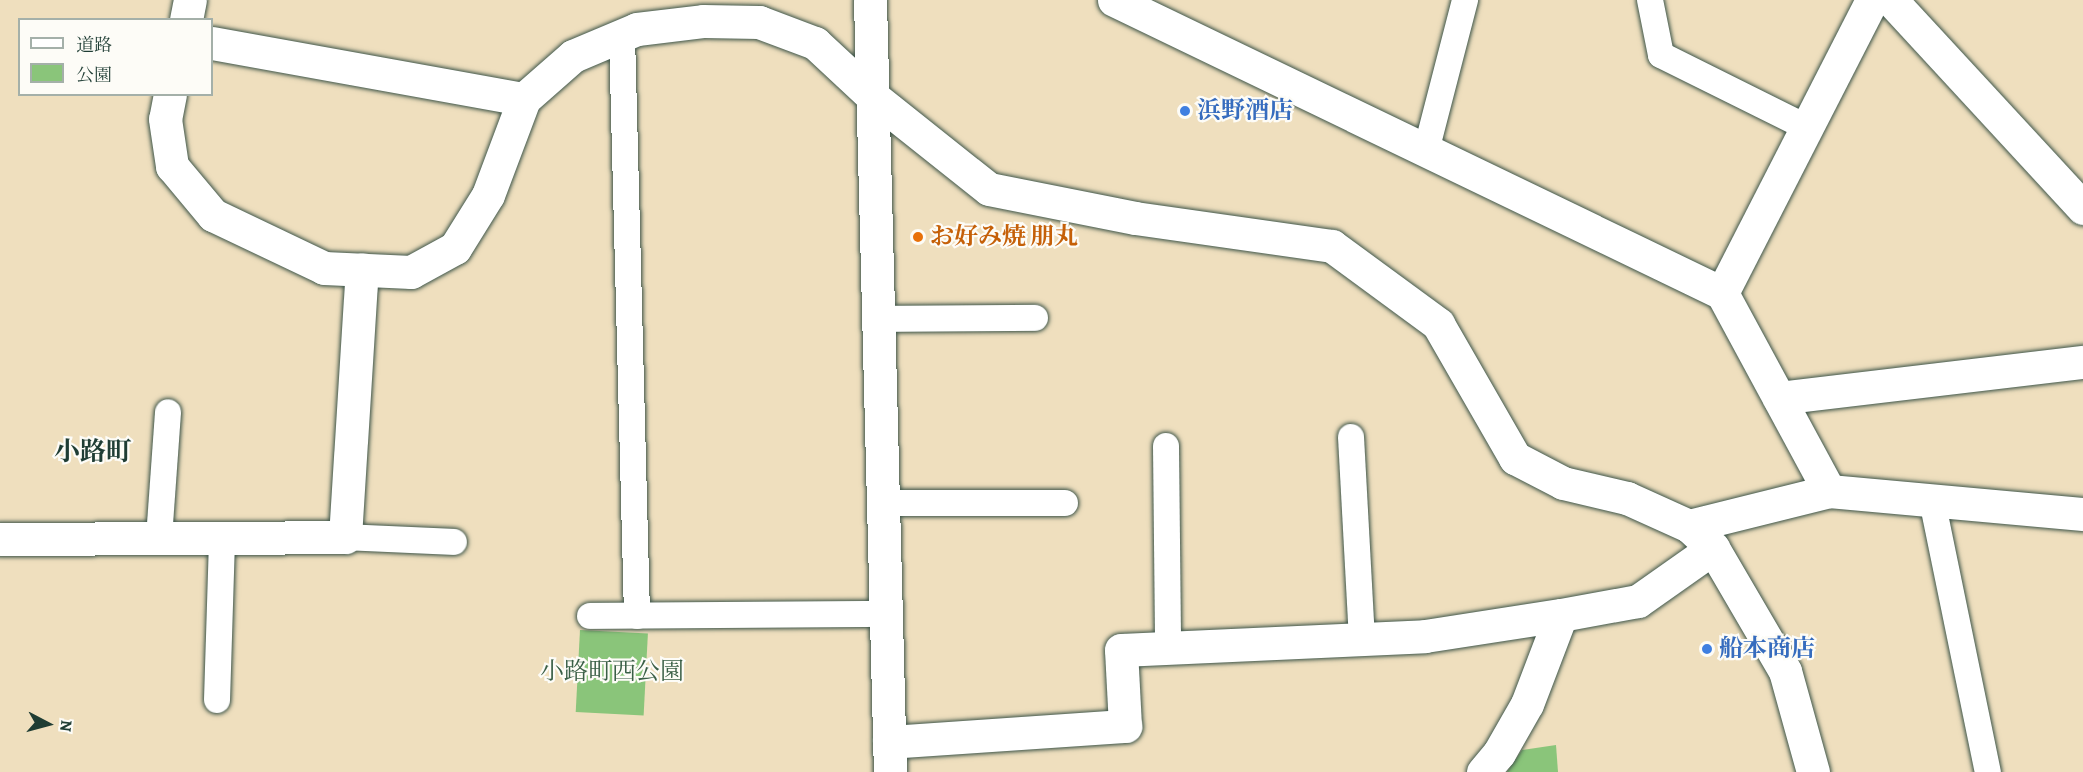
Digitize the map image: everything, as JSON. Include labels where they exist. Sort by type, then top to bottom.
[{"type":"street","points":[[186,18],[190,0]]},
{"type":"street","points":[[870,0],[890,757],[1125,726],[1121,650],[1425,636],[1561,615],[1638,601],[1713,548]]},
{"type":"street","points":[[1114,0],[1722,293],[1829,491]]},
{"type":"street","points":[[1722,293],[1872,0]]},
{"type":"street","points":[[1891,0],[2083,208]]},
{"type":"street","points":[[170,96],[165,119],[172,166],[213,214],[324,268],[411,272],[455,248],[488,195],[524,99],[573,56],[637,29],[703,21],[759,22],[815,43],[872,96],[989,189],[1135,218],[1332,246],[1438,324],[1515,458],[1563,483],[1627,498],[1689,526],[1713,548],[1785,671],[1813,772]]},
{"type":"street","points":[[213,43],[524,99]]},
{"type":"street","points":[[0,539],[345,537],[362,270]]},
{"type":"street","points":[[1779,398],[2083,362]]},
{"type":"street","points":[[1689,526],[1829,491],[2083,514]]},
{"type":"street","points":[[1483,772],[1499,753],[1527,704],[1561,615]]},
{"type":"lane","points":[[1426,151],[1465,0]]},
{"type":"lane","points":[[1650,0],[1661,55],[1806,127]]},
{"type":"lane","points":[[622,35],[637,616]]},
{"type":"lane","points":[[878,319],[1035,318]]},
{"type":"lane","points":[[159,538],[168,412]]},
{"type":"lane","points":[[1351,437],[1362,639]]},
{"type":"lane","points":[[1166,446],[1168,648]]},
{"type":"lane","points":[[1932,500],[1988,772]]},
{"type":"lane","points":[[883,503],[1065,503]]},
{"type":"lane","points":[[345,537],[454,542]]},
{"type":"lane","points":[[217,700],[222,538]]},
{"type":"lane","points":[[590,616],[886,614]]},
{"type":"green space","name":"小路町西公園","points":[[580,630],[648,634],[644,715],[576,712]]},
{"type":"green space","points":[[1556,745],[1558,772],[1507,772],[1522,750]]},
{"type":"place","name":"浜野酒店","points":[[1185,111]]},
{"type":"place","name":"お好み焼 朋丸","points":[[918,237]]},
{"type":"place","name":"船本商店","points":[[1707,649]]},
{"type":"district","name":"小路町","points":[[93,452]]}]
